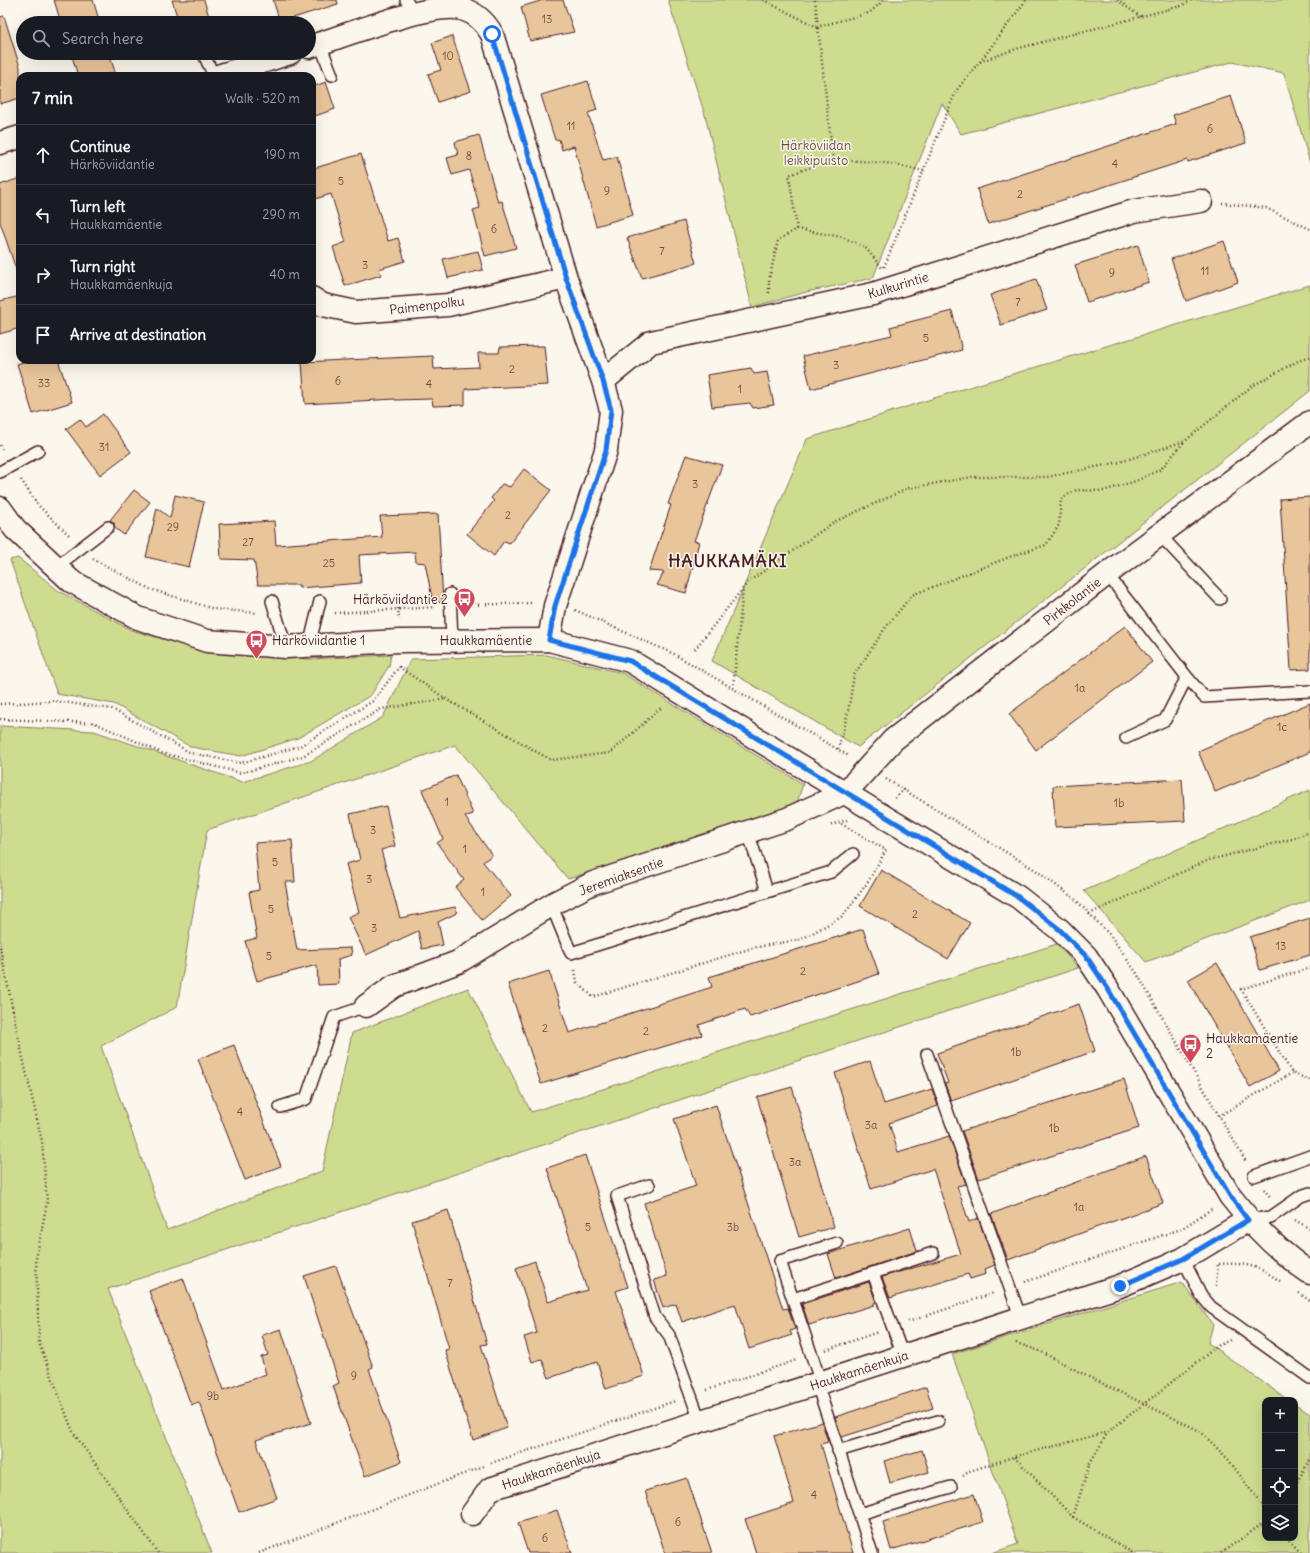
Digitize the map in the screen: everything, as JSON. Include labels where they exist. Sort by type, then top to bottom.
[{"type":"street","points":[[316,45],[410,7],[443,4],[462,9],[473,14],[488,26],[492,34],[566,278],[603,381],[611,410],[606,450],[555,606],[549,640]]},
{"type":"street","points":[[231,72],[268,60]]},
{"type":"street","points":[[0,143],[16,137]]},
{"type":"street","name":"Kulkurintie","points":[[603,381],[651,342],[874,294],[1134,211],[1201,201]]},
{"type":"street","name":"Paimenpolku","points":[[316,301],[323,305],[356,312],[448,305],[566,278]]},
{"type":"street","name":"Pirkkolantie","points":[[846,792],[893,740],[1107,574],[1310,422]]},
{"type":"street","name":"Haukkamäentie","points":[[0,508],[15,529],[71,580],[138,618],[207,642],[286,647],[399,641],[549,640],[630,661],[1018,897],[1059,929],[1086,956],[1108,989],[1230,1196],[1248,1220],[1287,1257],[1310,1273]]},
{"type":"street","name":"Jeremiaksentie","points":[[366,1006],[394,986],[458,962],[551,904],[593,883],[787,820],[846,792]]},
{"type":"street","name":"Haukkamäenkuja","points":[[472,1514],[490,1489],[1022,1319],[1120,1286],[1183,1259],[1248,1220]]},
{"type":"lane","points":[[316,49],[332,75]]},
{"type":"lane","points":[[208,60],[216,72]]},
{"type":"lane","points":[[0,472],[38,451]]},
{"type":"lane","points":[[56,567],[108,527]]},
{"type":"lane","points":[[1160,535],[1220,598]]},
{"type":"lane","points":[[1107,574],[1187,677],[1204,696],[1310,692]]},
{"type":"lane","points":[[450,594],[452,640]]},
{"type":"lane","points":[[272,601],[286,647]]},
{"type":"lane","points":[[309,646],[320,601]]},
{"type":"lane","points":[[1126,738],[1165,720],[1187,677]]},
{"type":"lane","points":[[748,832],[767,891]]},
{"type":"lane","points":[[551,904],[571,953],[831,872],[853,854]]},
{"type":"lane","points":[[280,1106],[306,1099],[334,1017],[366,1006]]},
{"type":"lane","points":[[927,1054],[1022,1319]]},
{"type":"lane","points":[[1254,1176],[1310,1156]]},
{"type":"lane","points":[[649,1185],[617,1196],[655,1317],[669,1335],[700,1421]]},
{"type":"lane","points":[[1248,1220],[1271,1217],[1301,1196],[1310,1193]]},
{"type":"lane","points":[[837,1243],[780,1261],[819,1383],[838,1451],[872,1553]]},
{"type":"lane","points":[[793,1299],[933,1253]]},
{"type":"lane","points":[[1183,1259],[1201,1295],[1211,1307],[1310,1378]]},
{"type":"lane","points":[[874,1273],[903,1356]]},
{"type":"lane","points":[[838,1451],[938,1421]]},
{"type":"lane","points":[[859,1514],[951,1487]]},
{"type":"path","points":[[764,0],[817,27],[869,13],[884,0]]},
{"type":"path","points":[[815,0],[833,159]]},
{"type":"path","points":[[769,316],[769,280],[778,240],[797,229],[842,237],[865,247],[883,270],[956,91],[1026,0]]},
{"type":"path","points":[[1116,0],[1141,17]]},
{"type":"path","points":[[979,62],[1016,49],[1181,6],[1192,0]]},
{"type":"path","points":[[797,229],[789,175],[833,159],[886,163],[924,171]]},
{"type":"path","points":[[1201,201],[1266,208],[1310,229]]},
{"type":"path","points":[[838,749],[848,712],[854,674],[886,627],[912,595],[1012,556],[1046,545],[1059,526],[1061,499],[1076,490],[1103,491],[1136,481],[1162,469],[1185,441],[1252,386],[1298,361],[1310,358]]},
{"type":"path","points":[[695,649],[748,582],[834,522],[909,488],[972,477],[1047,477],[1120,462],[1185,441]]},
{"type":"path","points":[[0,445],[11,466],[39,506],[91,558],[150,589],[214,609],[276,615]]},
{"type":"path","points":[[733,688],[743,589]]},
{"type":"path","points":[[317,614],[450,606],[538,603]]},
{"type":"path","points":[[572,608],[674,654],[850,757]]},
{"type":"path","points":[[0,704],[55,701],[112,709],[190,753],[241,763],[300,746],[373,701],[399,667],[400,657]]},
{"type":"path","points":[[399,667],[446,699],[551,760],[610,753],[662,707]]},
{"type":"path","points":[[0,719],[95,723],[162,753],[241,772],[303,756],[381,709],[446,699]]},
{"type":"path","points":[[890,802],[905,789]]},
{"type":"path","points":[[826,826],[852,819]]},
{"type":"path","points":[[571,953],[577,982],[592,997],[752,948],[802,939],[843,916],[868,882],[886,850],[840,822]]},
{"type":"path","points":[[1090,914],[1209,860],[1292,839],[1310,832]]},
{"type":"path","points":[[0,947],[42,1141],[47,1202],[36,1259],[39,1343],[73,1432],[158,1553]]},
{"type":"path","points":[[1310,968],[1241,989],[1292,1073],[1310,1080]]},
{"type":"path","points":[[1219,1116],[1292,1073]]},
{"type":"path","points":[[1181,1229],[1215,1206]]},
{"type":"path","points":[[1219,1264],[1241,1263],[1260,1267],[1285,1284]]},
{"type":"path","points":[[1297,1292],[1310,1301]]},
{"type":"path","points":[[951,1487],[970,1471],[1013,1457],[1108,1432],[1219,1346],[1246,1332]]},
{"type":"path","points":[[1013,1342],[1040,1351],[1200,1431],[1228,1458],[1262,1505]]},
{"type":"path","points":[[1073,1517],[1090,1463],[1108,1432]]},
{"type":"path","points":[[1013,1457],[1073,1517],[1133,1553]]},
{"type":"path","points":[[1298,1480],[1310,1460]]},
{"type":"path","points":[[260,1553],[462,1473]]},
{"type":"path","points":[[1221,1553],[1262,1524]]},
{"type":"path","points":[[1289,1541],[1300,1553]]},
{"type":"green space","name":"Härköviidan leikkipuisto","points":[[668,0],[1310,0],[1310,163],[1284,73],[1232,62],[961,134],[942,103],[873,278],[806,292],[752,307],[705,115]]},
{"type":"green space","points":[[1310,285],[1310,391],[858,747],[712,661],[807,439],[956,391]]},
{"type":"green space","points":[[18,558],[59,591],[131,630],[206,651],[309,659],[391,655],[389,666],[371,695],[298,738],[241,756],[191,747],[114,704],[57,694],[10,560]]},
{"type":"green space","points":[[547,655],[622,673],[803,784],[796,806],[568,879],[455,745],[207,830],[177,1007],[101,1046],[167,1230],[322,1171],[352,1033],[468,988],[531,1112],[1057,944],[1078,968],[108,1289],[212,1553],[0,1553],[0,726],[94,731],[242,782],[311,761],[383,717],[411,659]]},
{"type":"green space","points":[[1310,790],[1310,900],[1146,962],[1084,891]]},
{"type":"green space","points":[[1182,1282],[1213,1325],[1208,1343],[1284,1397],[1262,1397],[1262,1541],[1298,1541],[1298,1407],[1310,1414],[1310,1553],[992,1553],[1018,1544],[952,1354]]},
{"type":"building","points":[[54,0],[93,0],[98,16],[59,16]]},
{"type":"building","points":[[172,0],[204,0],[209,16],[177,16]]},
{"type":"building","points":[[273,0],[337,0],[338,4],[299,16],[278,16]]},
{"type":"building","points":[[543,0],[563,0],[574,32],[530,41],[521,7]]},
{"type":"building","points":[[4,16],[16,54],[16,60],[18,60],[20,67],[20,72],[16,72],[16,99],[0,104],[0,17]]},
{"type":"building","points":[[452,36],[471,91],[438,102],[428,74],[441,70],[432,43]]},
{"type":"building","points":[[73,60],[111,60],[115,72],[77,72]]},
{"type":"building","points":[[588,81],[597,110],[588,113],[603,160],[617,157],[633,215],[596,226],[574,146],[562,150],[559,139],[555,140],[541,95]]},
{"type":"building","points":[[326,82],[335,109],[316,116],[316,86]]},
{"type":"building","points":[[1231,96],[1246,143],[1188,162],[1187,160],[988,224],[977,189],[1176,124],[1173,115]]},
{"type":"building","points":[[479,135],[498,202],[502,201],[516,248],[485,256],[473,210],[480,208],[469,170],[452,175],[447,158],[458,155],[455,142]]},
{"type":"building","points":[[361,154],[388,241],[398,238],[405,261],[379,269],[381,275],[345,286],[333,247],[346,242],[331,194],[316,199],[316,168]]},
{"type":"building","points":[[16,179],[16,269],[0,222],[0,185]]},
{"type":"building","points":[[684,221],[696,263],[642,278],[627,238]]},
{"type":"building","points":[[1224,241],[1238,282],[1186,301],[1171,259]]},
{"type":"building","points":[[1138,245],[1149,282],[1087,302],[1075,265]]},
{"type":"building","points":[[478,251],[483,270],[448,278],[443,259]]},
{"type":"building","points":[[1036,279],[1047,310],[1001,325],[990,295]]},
{"type":"building","points":[[16,297],[16,329],[0,334],[0,301]]},
{"type":"building","points":[[952,311],[962,350],[811,389],[803,356],[892,335],[890,327]]},
{"type":"building","points":[[544,346],[548,385],[465,389],[465,405],[433,406],[432,399],[395,399],[305,404],[302,364],[316,364],[316,361],[433,356],[434,369],[479,367],[478,353],[499,353],[500,347]]},
{"type":"building","points":[[17,364],[59,364],[72,402],[33,414]]},
{"type":"building","points":[[751,368],[754,374],[767,372],[774,405],[753,408],[750,403],[712,407],[707,375]]},
{"type":"building","points":[[103,414],[131,452],[100,475],[66,429],[80,419],[86,427]]},
{"type":"building","points":[[686,455],[722,465],[694,541],[699,542],[686,593],[657,585],[664,572],[649,571],[671,505],[668,504]]},
{"type":"building","points":[[524,469],[551,490],[510,543],[504,541],[494,556],[467,534],[494,501],[491,498],[502,484],[510,487]]},
{"type":"building","points":[[134,490],[150,502],[124,535],[115,528],[114,523],[110,520]]},
{"type":"building","points":[[175,495],[204,502],[189,567],[146,557],[157,508],[170,518]]},
{"type":"building","points":[[1310,497],[1310,669],[1291,670],[1280,499]]},
{"type":"building","points":[[438,514],[443,602],[433,603],[425,563],[416,562],[415,552],[359,555],[361,583],[299,588],[299,585],[258,585],[254,560],[221,559],[219,524],[274,521],[276,545],[382,537],[380,516]]},
{"type":"building","points":[[1125,626],[1152,662],[1036,750],[1009,714]]},
{"type":"building","points":[[1310,703],[1310,752],[1215,792],[1198,751]]},
{"type":"building","points":[[456,775],[473,814],[465,817],[492,855],[483,862],[511,896],[482,920],[455,887],[464,880],[437,843],[443,839],[422,790]]},
{"type":"building","points":[[1182,779],[1185,821],[1055,827],[1053,786]]},
{"type":"building","points":[[386,806],[395,846],[381,850],[400,918],[455,907],[457,913],[438,922],[443,945],[422,949],[418,931],[366,955],[348,917],[359,912],[346,864],[360,860],[350,814]]},
{"type":"building","points":[[292,840],[295,882],[285,882],[297,950],[351,948],[352,955],[338,959],[339,984],[318,985],[317,965],[257,981],[245,941],[257,938],[249,892],[259,890],[255,843]]},
{"type":"building","points":[[881,870],[970,923],[948,959],[860,906]]},
{"type":"building","points":[[1310,918],[1310,955],[1260,970],[1250,937]]},
{"type":"building","points":[[863,929],[879,974],[750,1017],[745,1009],[699,1025],[702,1035],[541,1084],[508,984],[549,971],[569,1033],[712,987],[709,977]]},
{"type":"building","points":[[1217,963],[1279,1071],[1250,1087],[1188,980]]},
{"type":"building","points":[[1079,1004],[1095,1051],[951,1101],[945,1084],[948,1083],[937,1053]]},
{"type":"building","points":[[234,1045],[281,1166],[245,1180],[198,1059]]},
{"type":"building","points":[[870,1061],[884,1104],[932,1089],[938,1106],[889,1123],[898,1152],[949,1136],[966,1184],[957,1186],[969,1222],[978,1218],[995,1265],[985,1269],[986,1274],[970,1279],[968,1274],[890,1298],[882,1277],[961,1254],[933,1169],[871,1189],[835,1073]]},
{"type":"building","points":[[1124,1079],[1139,1128],[979,1179],[962,1131]]},
{"type":"building","points":[[792,1087],[834,1227],[799,1237],[757,1097]]},
{"type":"building","points":[[716,1105],[783,1309],[788,1308],[795,1329],[790,1331],[792,1335],[749,1349],[735,1304],[682,1322],[676,1304],[663,1308],[654,1280],[667,1276],[644,1203],[696,1186],[674,1119]]},
{"type":"building","points":[[585,1155],[628,1287],[616,1291],[644,1376],[606,1389],[597,1362],[549,1378],[542,1359],[532,1362],[524,1337],[537,1333],[516,1268],[535,1261],[548,1302],[587,1290],[547,1168]]},
{"type":"building","points":[[1146,1156],[1163,1203],[1008,1260],[991,1214]]},
{"type":"building","points":[[448,1210],[487,1344],[481,1345],[507,1428],[473,1440],[445,1350],[449,1349],[412,1221]]},
{"type":"building","points":[[910,1228],[917,1251],[836,1278],[828,1254]]},
{"type":"building","points":[[336,1266],[373,1367],[369,1369],[401,1462],[365,1476],[333,1386],[339,1383],[304,1276]]},
{"type":"building","points":[[183,1278],[224,1390],[266,1374],[261,1357],[268,1355],[262,1335],[281,1329],[311,1423],[256,1440],[277,1498],[239,1512],[199,1402],[191,1405],[149,1291]]},
{"type":"building","points":[[869,1282],[876,1302],[874,1305],[809,1325],[802,1304]]},
{"type":"building","points":[[926,1387],[933,1408],[842,1437],[835,1417]]},
{"type":"building","points":[[822,1422],[828,1442],[821,1444],[853,1553],[756,1553],[745,1519],[794,1503],[774,1436]]},
{"type":"building","points":[[922,1450],[929,1472],[890,1483],[884,1461]]},
{"type":"building","points":[[687,1478],[712,1553],[665,1553],[645,1491]]},
{"type":"building","points":[[974,1494],[983,1522],[891,1550],[883,1522]]},
{"type":"building","points":[[557,1510],[572,1553],[528,1553],[518,1523]]},
{"type":"place","name":"Härköviidantie 2","points":[[464,618]]},
{"type":"place","name":"Härköviidantie 1","points":[[256,660]]},
{"type":"place","name":"Haukkamäentie 2","points":[[1190,1064]]},
{"type":"district","name":"HAUKKAMÄKI","points":[[728,561]]},
{"type":"route","points":[[492,34],[566,278],[603,381],[611,410],[606,450],[555,606],[549,640],[630,661],[1018,897],[1059,929],[1086,956],[1108,989],[1230,1196],[1248,1220],[1207,1246],[1183,1259],[1120,1286]]}]
